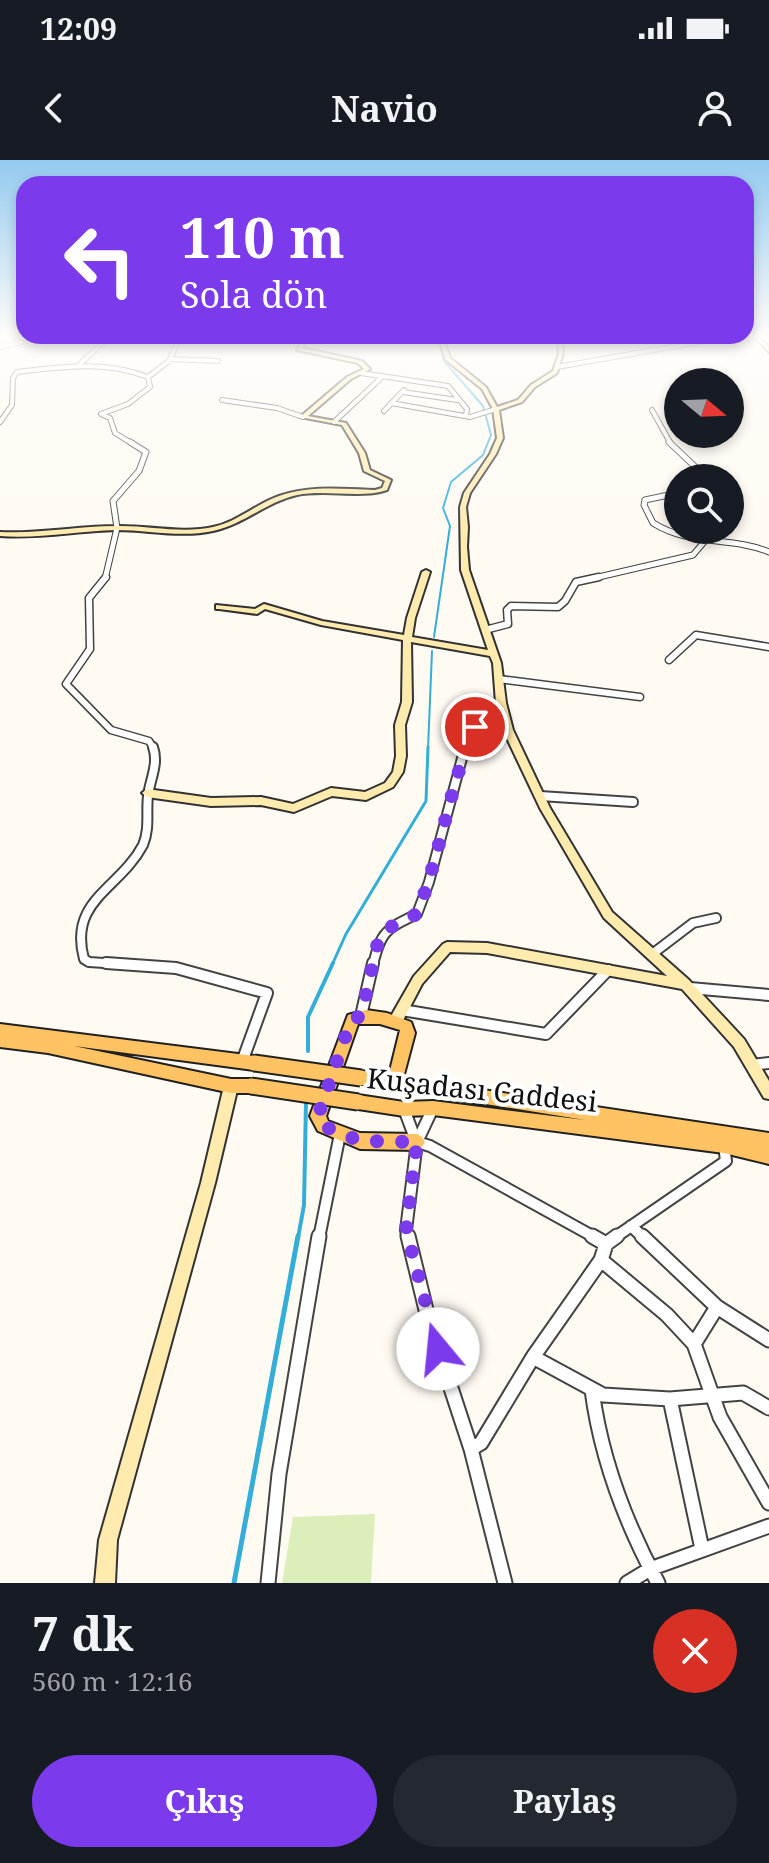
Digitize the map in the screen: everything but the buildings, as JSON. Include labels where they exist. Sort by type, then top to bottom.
[{"type":"main road","points":[[395,1082],[408,1033],[406,1026],[399,1016],[361,1016],[353,1019],[318,1116],[323,1126],[360,1141],[417,1142]]},
{"type":"main road","name":"Kuşadası Caddesi","points":[[0,1030],[395,1082],[769,1141]]},
{"type":"main road","name":"Kuşadası Caddesi","points":[[0,1041],[48,1047],[231,1086],[724,1145],[769,1156]]},
{"type":"street","points":[[0,422],[12,402]]},
{"type":"street","points":[[130,402],[101,414],[110,418],[115,433],[146,452],[139,471],[113,501],[117,528],[107,576],[89,598],[90,649],[66,684],[111,730],[135,735],[154,746],[157,760],[147,793],[149,821],[145,840],[134,860],[87,909],[79,941],[81,953],[84,959],[100,965],[176,968],[267,993],[248,1063]]},
{"type":"street","points":[[0,534],[21,536],[117,528],[152,532],[211,530],[242,521],[270,502],[316,489],[376,492],[385,489],[388,480],[367,471],[349,428],[252,402]]},
{"type":"street","points":[[303,417],[320,402]]},
{"type":"street","points":[[334,422],[355,402]]},
{"type":"street","points":[[460,402],[467,409],[466,415]]},
{"type":"street","points":[[492,402],[500,438],[493,454],[470,485],[463,507],[465,570],[494,654],[508,730],[540,796],[608,915],[687,986],[739,1043],[769,1093]]},
{"type":"street","points":[[384,411],[391,403],[475,417],[516,402]]},
{"type":"street","points":[[652,410],[655,426],[687,464]]},
{"type":"street","points":[[664,496],[647,499],[644,505],[658,527],[664,529]]},
{"type":"street","points":[[744,543],[769,552]]},
{"type":"street","points":[[485,630],[508,624],[507,610],[511,606],[554,608],[565,602],[576,582],[693,555],[702,544]]},
{"type":"street","points":[[147,793],[211,802],[261,801],[294,808],[331,792],[366,796],[382,790],[398,772],[400,725],[407,702],[408,640],[415,600],[426,572]]},
{"type":"street","points":[[219,607],[257,612],[264,606],[321,623],[494,654]]},
{"type":"street","points":[[669,660],[696,635],[769,647]]},
{"type":"street","points":[[499,679],[640,697]]},
{"type":"street","points":[[361,1016],[378,942],[385,930],[417,914],[429,882],[459,762],[484,705],[501,703]]},
{"type":"street","points":[[540,796],[633,802]]},
{"type":"street","points":[[651,955],[693,923],[716,918]]},
{"type":"street","points":[[608,970],[546,1034],[399,1016],[418,980],[447,947],[487,948],[608,970],[687,986],[769,995]]},
{"type":"street","points":[[752,1065],[769,1063]]},
{"type":"street","points":[[105,1583],[112,1526],[208,1183],[231,1086]]},
{"type":"street","points":[[433,1108],[417,1142],[406,1230],[428,1318],[471,1449],[505,1583]]},
{"type":"street","points":[[404,1109],[417,1142]]},
{"type":"street","points":[[268,1583],[279,1474],[326,1195],[340,1134]]},
{"type":"street","points":[[417,1142],[430,1146],[606,1244]]},
{"type":"street","points":[[471,1449],[481,1443],[533,1357],[601,1260],[606,1244],[726,1161],[724,1145]]},
{"type":"street","points":[[631,1226],[717,1307],[769,1340]]},
{"type":"street","points":[[601,1260],[667,1315],[694,1344],[711,1398],[769,1503]]},
{"type":"street","points":[[694,1344],[717,1307]]},
{"type":"street","points":[[533,1357],[603,1395],[670,1399],[743,1393],[769,1408]]},
{"type":"street","points":[[592,1390],[596,1424],[619,1494],[658,1583]]},
{"type":"street","points":[[670,1399],[702,1549]]},
{"type":"street","points":[[627,1583],[650,1569],[769,1526]]},
{"type":"green space","points":[[375,1514],[371,1583],[282,1583],[293,1517]]},
{"type":"waterway","points":[[434,637],[450,526],[443,508],[451,482],[483,455],[491,435],[480,402]]},
{"type":"waterway","points":[[428,749],[432,651]]},
{"type":"waterway","points":[[332,965],[346,934],[426,801],[428,747]]},
{"type":"waterway","points":[[308,1051],[308,1017],[333,963]]},
{"type":"waterway","points":[[298,1238],[304,1205],[306,1101]]},
{"type":"waterway","points":[[234,1583],[298,1236]]},
{"type":"route","points":[[438,1349],[406,1230],[417,1142],[360,1141],[323,1126],[318,1116],[348,1029],[353,1019],[361,1016],[378,942],[385,930],[417,914],[429,882],[459,762],[475,727]]}]
